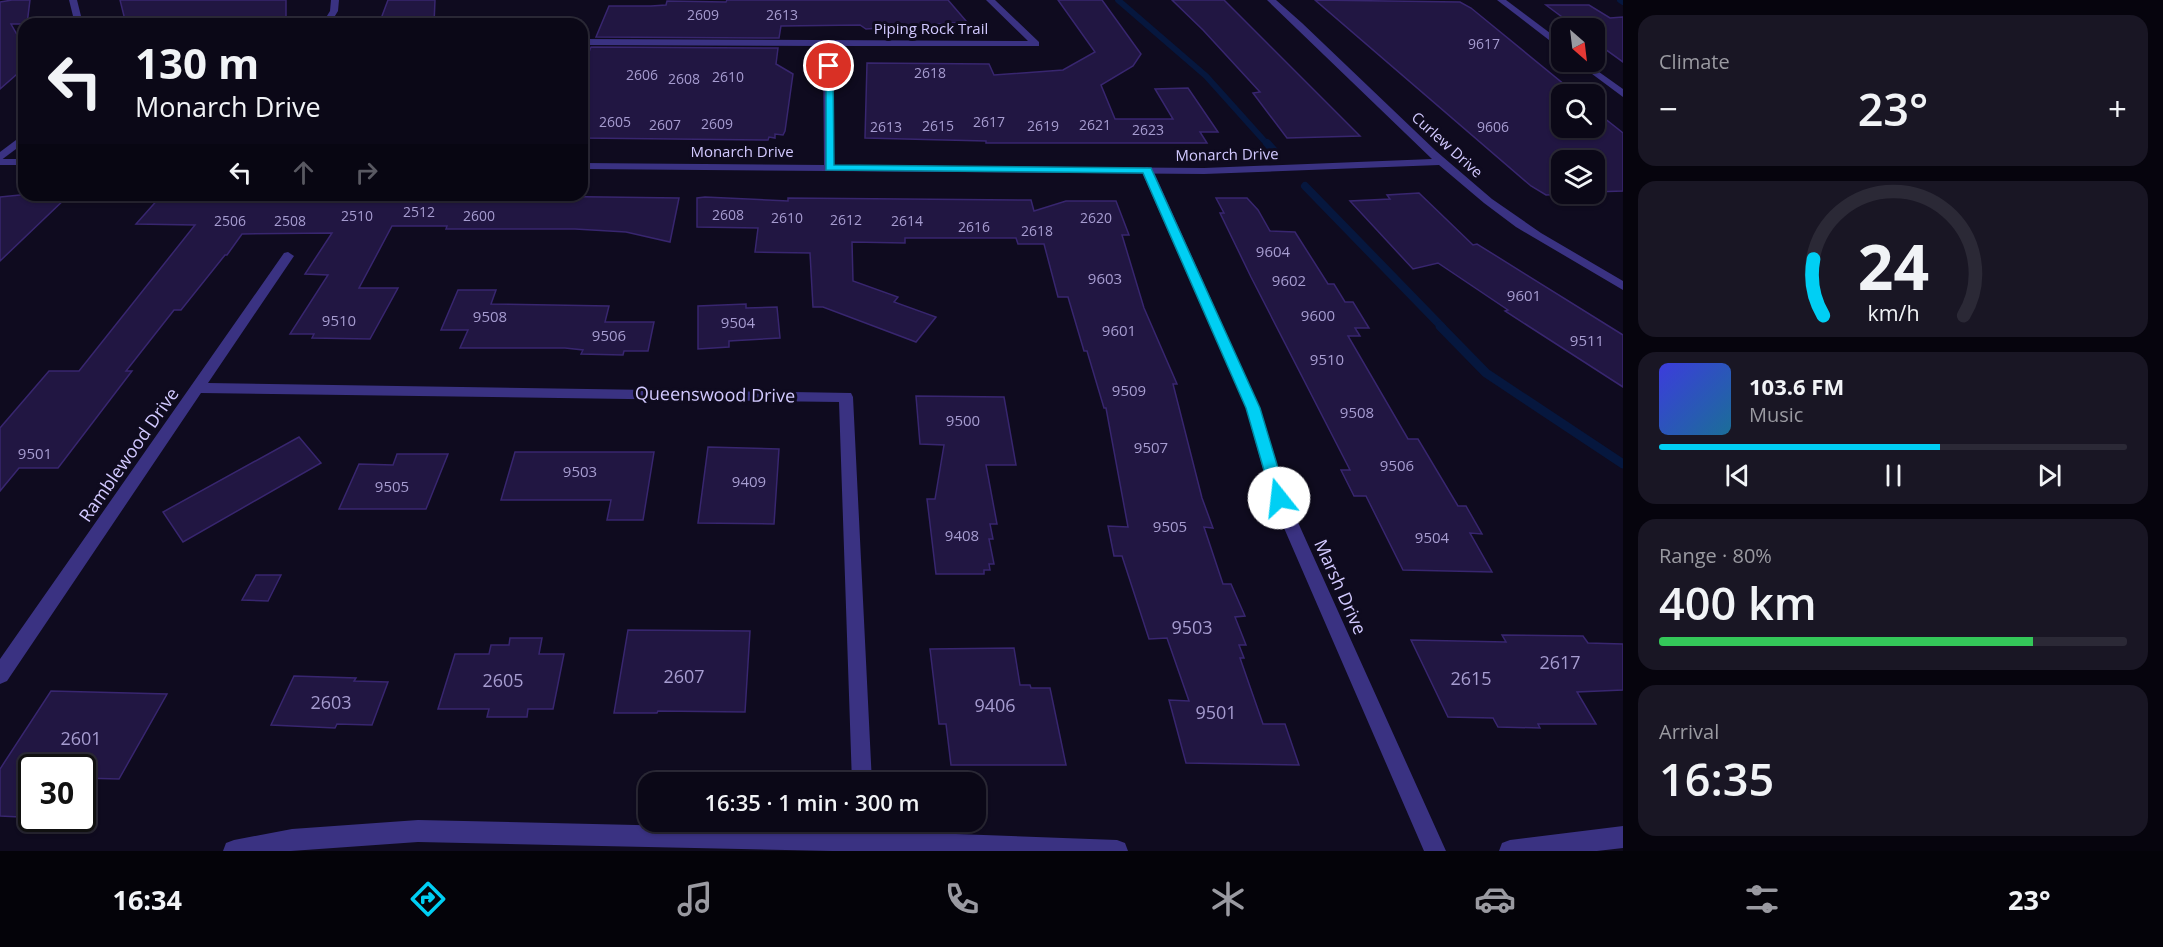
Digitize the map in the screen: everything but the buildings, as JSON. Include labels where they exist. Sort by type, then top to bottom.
[{"type":"street","points":[[74,0],[78,18]]},
{"type":"street","points":[[330,18],[334,11],[335,0]]},
{"type":"street","name":"Piping Rock Trail","points":[[588,42],[1036,44],[990,0]]},
{"type":"street","name":"Curlew Drive","points":[[1271,0],[1441,162],[1488,201],[1526,228],[1623,286]]},
{"type":"street","points":[[1501,0],[1551,39]]},
{"type":"street","points":[[828,44],[829,168]]},
{"type":"street","points":[[1593,72],[1623,94]]},
{"type":"street","points":[[0,160],[18,143]]},
{"type":"street","points":[[0,160],[18,162]]},
{"type":"street","name":"Monarch Drive","points":[[588,166],[1147,170],[1297,169],[1441,162]]},
{"type":"street","name":"Marsh Drive","points":[[1147,170],[1253,408],[1279,498],[1436,851]]},
{"type":"street","name":"Ramblewood Drive","points":[[0,675],[288,256]]},
{"type":"street","name":"Queenswood Drive","points":[[199,388],[846,397],[862,772]]},
{"type":"street","points":[[234,851],[292,840],[418,831],[864,838],[1117,851]]},
{"type":"street","points":[[1510,851],[1623,837]]},
{"type":"waterway","points":[[1118,0],[1206,76],[1268,145]]},
{"type":"waterway","points":[[1267,143],[1275,152]]},
{"type":"waterway","points":[[1305,186],[1442,327]]},
{"type":"waterway","points":[[1440,326],[1486,373],[1623,464]]},
{"type":"route","points":[[829,66],[829,168],[1147,170],[1253,408],[1279,498]]}]
